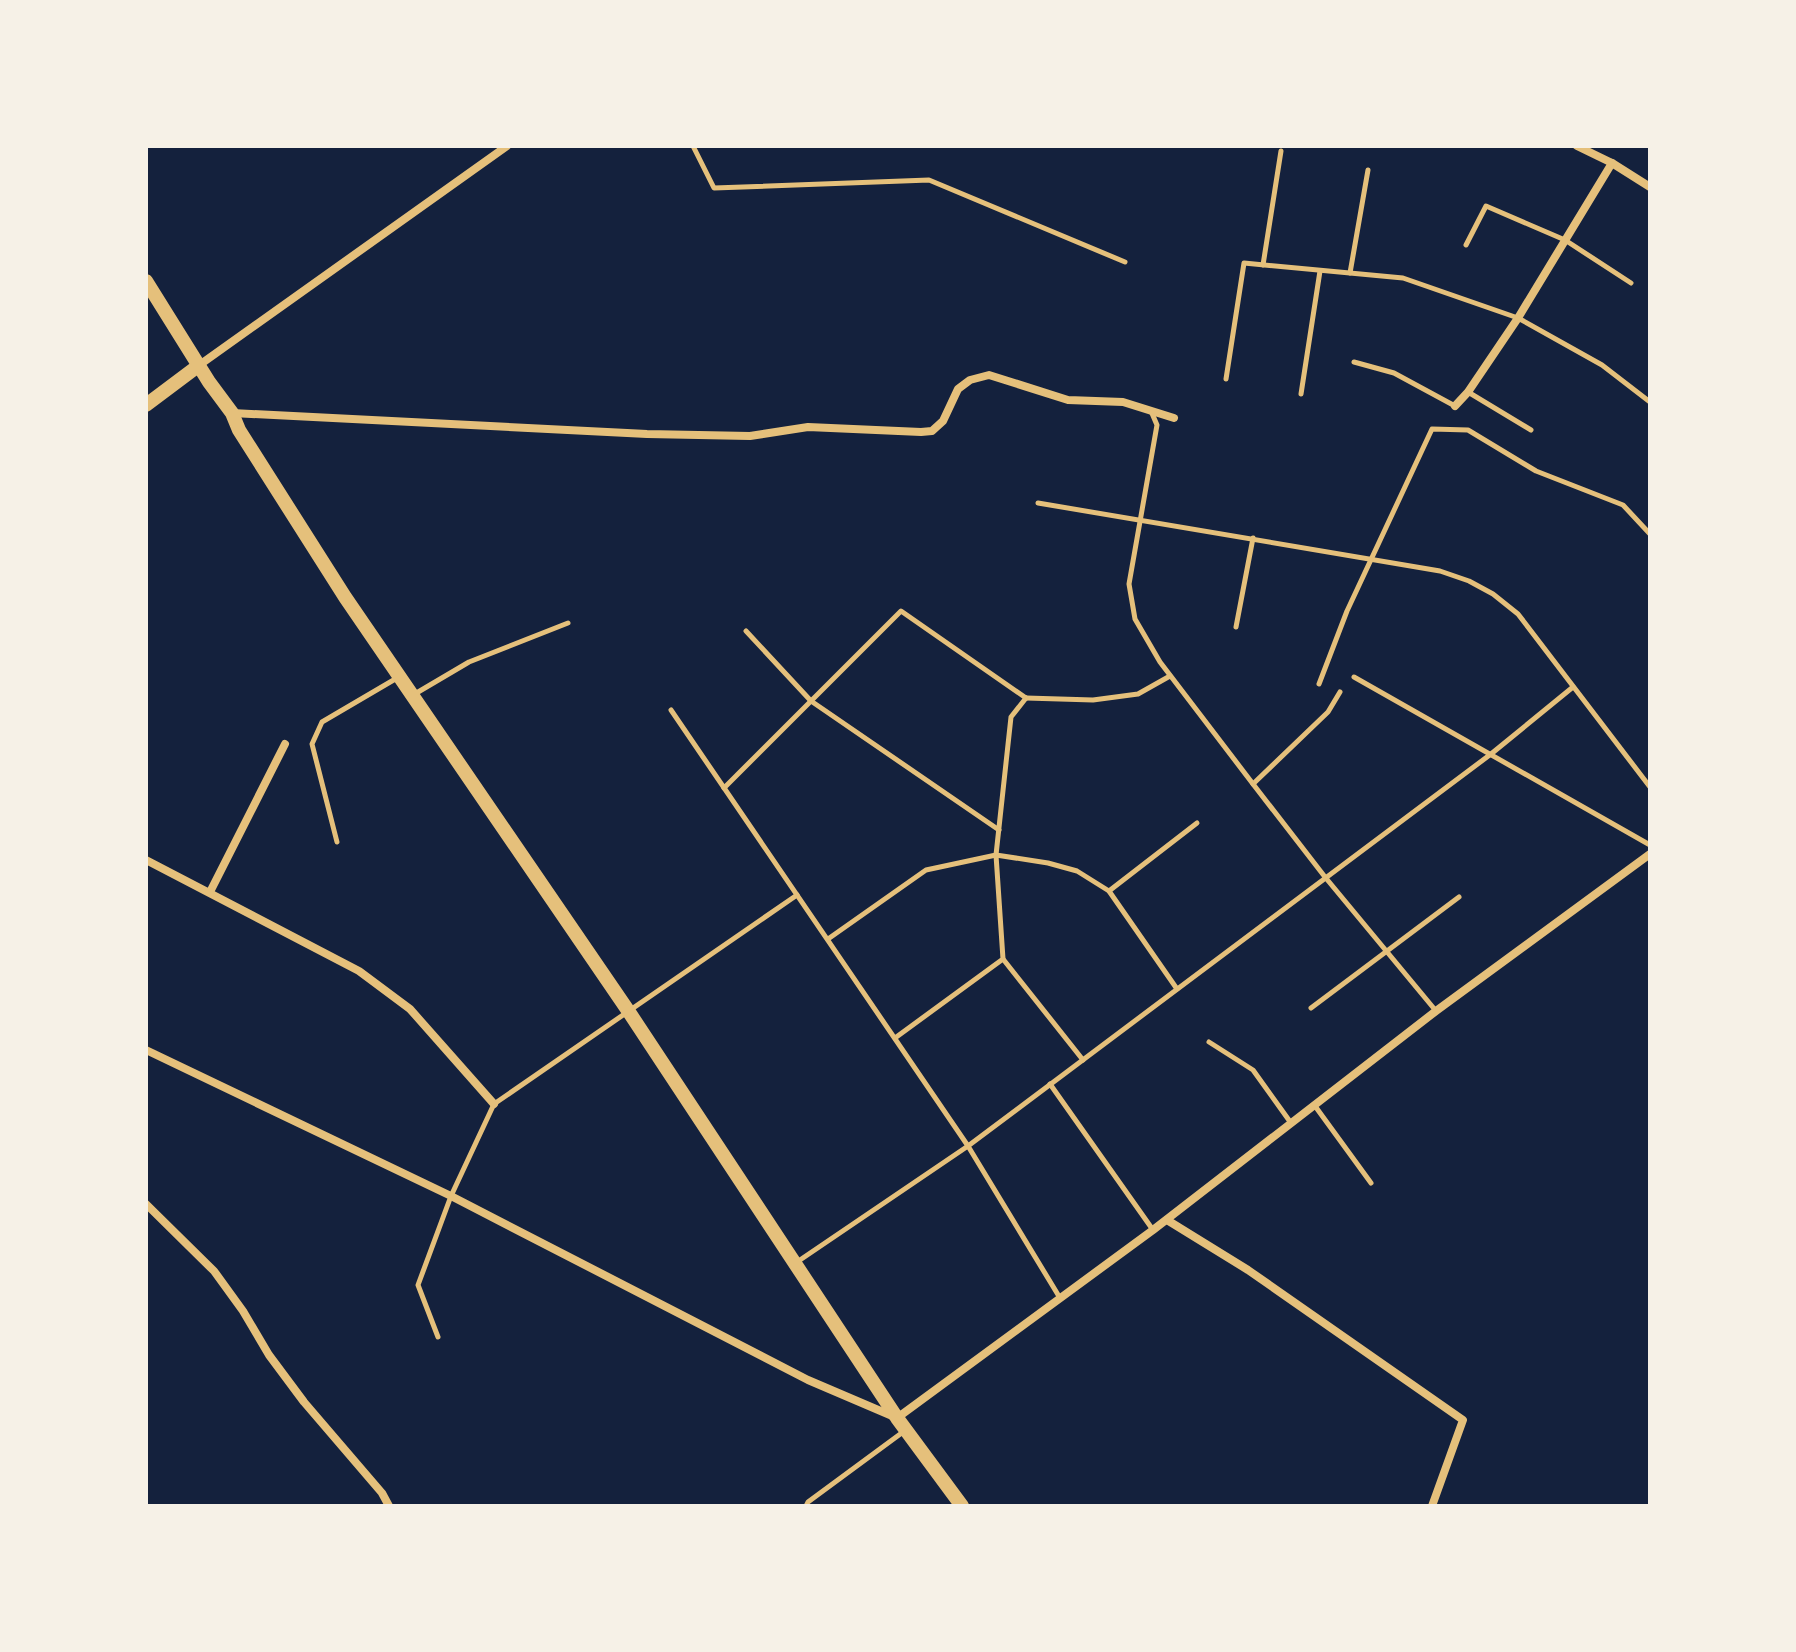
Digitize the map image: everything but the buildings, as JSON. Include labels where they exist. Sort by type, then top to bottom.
[{"type":"main road","points":[[146,281],[198,366],[232,413],[239,430],[345,597],[629,1012],[901,1424],[962,1506]]},
{"type":"main road","points":[[146,405],[198,366]]},
{"type":"street","points":[[198,366],[507,146]]},
{"type":"street","points":[[1577,146],[1650,187]]},
{"type":"street","points":[[1455,406],[1468,392],[1518,318],[1612,163]]},
{"type":"street","points":[[232,413],[647,434],[750,436],[808,427],[921,432],[932,431],[943,421],[958,389],[970,380],[989,375],[1068,400],[1123,402],[1174,418]]},
{"type":"street","points":[[210,892],[285,744]]},
{"type":"street","points":[[146,1050],[451,1196],[808,1380],[901,1424],[1060,1298],[1167,1220],[1436,1011],[1650,854]]},
{"type":"street","points":[[146,860],[359,971],[410,1009],[494,1104]]},
{"type":"street","points":[[146,1204],[214,1271],[295,1390],[382,1493],[389,1506]]},
{"type":"street","points":[[1167,1220],[1248,1270],[1463,1420],[1432,1506]]},
{"type":"lane","points":[[693,146],[714,188],[929,180],[1125,262]]},
{"type":"lane","points":[[1263,265],[1281,151]]},
{"type":"lane","points":[[1350,273],[1368,170]]},
{"type":"lane","points":[[1466,245],[1486,206],[1565,240],[1631,283]]},
{"type":"lane","points":[[1226,379],[1244,263],[1403,278],[1518,318],[1602,365],[1650,402]]},
{"type":"lane","points":[[1301,394],[1320,271]]},
{"type":"lane","points":[[1354,362],[1394,373],[1455,406]]},
{"type":"lane","points":[[1468,392],[1531,430]]},
{"type":"lane","points":[[1151,411],[1157,425],[1129,584],[1135,619],[1170,676],[1325,877],[1436,1011]]},
{"type":"lane","points":[[1319,684],[1347,611],[1432,429],[1468,430],[1536,471],[1623,505],[1650,534]]},
{"type":"lane","points":[[1038,503],[1374,558],[1440,571],[1469,581],[1493,594],[1518,614],[1650,787]]},
{"type":"lane","points":[[1236,627],[1253,538]]},
{"type":"lane","points":[[724,788],[901,611],[1026,698],[1093,700],[1138,694],[1170,676]]},
{"type":"lane","points":[[412,695],[469,662],[568,623]]},
{"type":"lane","points":[[746,631],[811,701],[999,830]]},
{"type":"lane","points":[[337,842],[312,744],[322,722],[401,675]]},
{"type":"lane","points":[[1354,677],[1650,845]]},
{"type":"lane","points":[[795,1264],[968,1146],[1491,754],[1573,687]]},
{"type":"lane","points":[[1253,784],[1328,712],[1340,692]]},
{"type":"lane","points":[[1026,698],[1011,717],[996,855],[1003,959],[1083,1060]]},
{"type":"lane","points":[[671,710],[968,1146],[1060,1298]]},
{"type":"lane","points":[[1109,891],[1197,823]]},
{"type":"lane","points":[[828,939],[926,870],[996,855],[1077,871],[1109,891],[1177,989]]},
{"type":"lane","points":[[438,1337],[418,1285],[451,1196],[494,1104],[797,895]]},
{"type":"lane","points":[[1311,1008],[1459,897]]},
{"type":"lane","points":[[895,1038],[1003,959]]},
{"type":"lane","points":[[1209,1042],[1253,1070],[1291,1123]]},
{"type":"lane","points":[[1050,1084],[1153,1230]]},
{"type":"lane","points":[[1314,1105],[1371,1183]]},
{"type":"lane","points":[[806,1506],[901,1424]]}]
